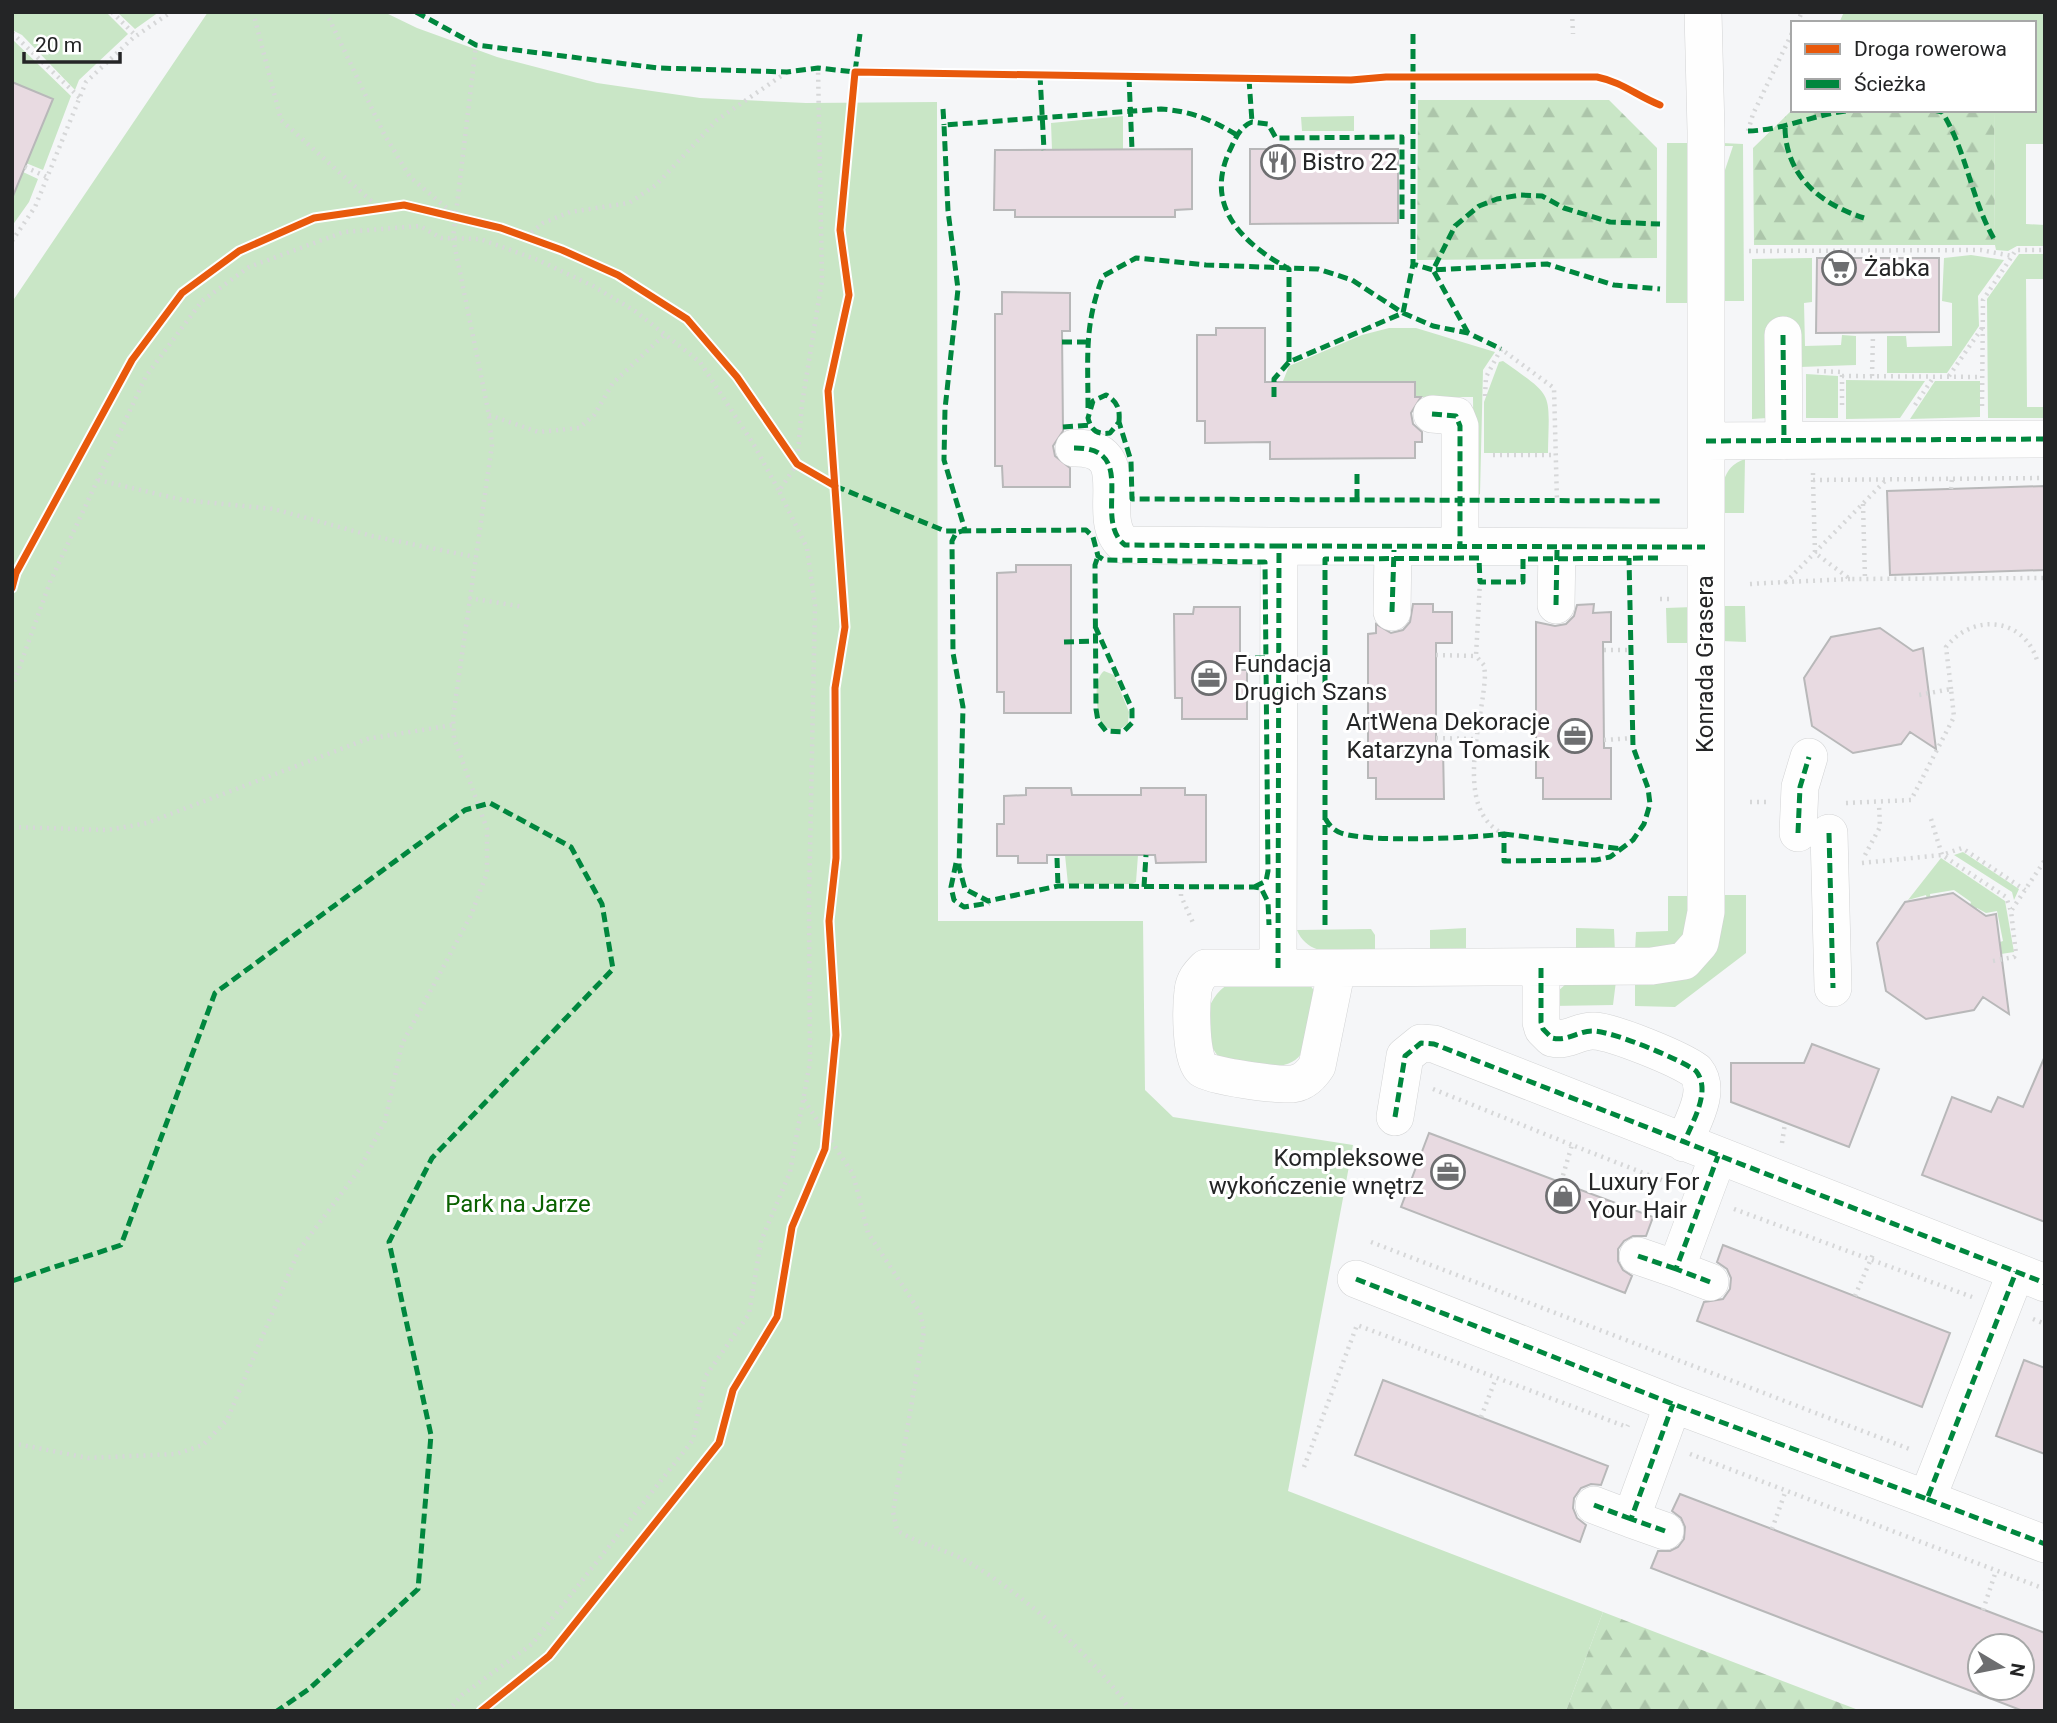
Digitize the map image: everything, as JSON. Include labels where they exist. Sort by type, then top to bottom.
[{"type":"street","name":"Konrada Grasera","points":[[1336,968],[1317,1066],[1308,1078],[1294,1084],[1219,1075],[1203,1069],[1194,1056],[1193,990],[1197,978],[1206,968],[1336,968],[1541,968],[1677,964],[1691,957],[1700,943],[1706,912],[1706,131],[1703,12]]},
{"type":"street","points":[[1783,335],[1784,441]]},
{"type":"street","points":[[1432,414],[1456,416],[1460,426],[1460,547]]},
{"type":"street","points":[[1706,441],[2045,439]]},
{"type":"street","points":[[1074,448],[1087,448],[1108,461],[1112,475],[1112,530],[1125,545],[1705,547]]},
{"type":"street","points":[[1278,968],[1279,547]]},
{"type":"street","points":[[1392,612],[1394,547]]},
{"type":"street","points":[[1556,547],[1556,605]]},
{"type":"street","points":[[1809,757],[1809,823],[1833,988]]},
{"type":"street","points":[[1541,968],[1541,1023],[1552,1038],[1571,1038],[1587,1031],[1604,1033],[1696,1071],[1701,1078],[1703,1091],[1684,1143]]},
{"type":"street","points":[[1395,1117],[1405,1056],[1421,1043],[1434,1044],[2030,1278],[2002,1308],[1927,1499]]},
{"type":"street","points":[[1676,1269],[1731,1161]]},
{"type":"street","points":[[1638,1256],[1710,1282]]},
{"type":"street","points":[[1356,1279],[1672,1403],[2045,1544]]},
{"type":"street","points":[[1631,1519],[1672,1403]]},
{"type":"street","points":[[1594,1505],[1665,1531]]},
{"type":"path","points":[[112,12],[136,36]]},
{"type":"path","points":[[12,241],[35,207],[86,82],[136,36],[171,12]]},
{"type":"path","points":[[253,12],[281,120],[379,208]]},
{"type":"path","points":[[326,12],[384,134],[410,177],[455,216]]},
{"type":"path","points":[[1572,12],[1573,34]]},
{"type":"path","points":[[12,33],[80,98]]},
{"type":"path","points":[[1748,131],[1753,114],[1791,35]]},
{"type":"path","points":[[12,1443],[88,1458],[176,1454],[203,1444],[227,1420],[299,1250],[359,1170],[385,1121],[402,1044],[471,915],[487,873],[487,829],[454,738],[453,725],[492,445],[489,415],[453,238],[476,45]]},
{"type":"path","points":[[779,491],[797,464],[802,404],[822,280],[818,68]]},
{"type":"path","points":[[526,237],[543,223],[570,212],[629,203],[656,186],[717,120],[787,72]]},
{"type":"path","points":[[25,167],[47,177]]},
{"type":"path","points":[[366,210],[391,206]]},
{"type":"path","points":[[442,213],[467,219]]},
{"type":"path","points":[[12,688],[50,582],[146,376],[202,301],[249,267],[344,232],[420,226],[441,237],[480,239],[538,260],[593,286],[635,311],[700,362],[754,444],[807,548],[816,606],[808,900],[810,1062],[790,1172],[761,1241],[749,1314],[705,1377],[693,1440],[532,1644],[462,1695],[449,1711]]},
{"type":"path","points":[[514,233],[538,242]]},
{"type":"path","points":[[1749,251],[1981,250],[2012,256]]},
{"type":"path","points":[[1982,411],[1983,300],[2016,250],[2045,250]]},
{"type":"path","points":[[1949,377],[1983,327]]},
{"type":"path","points":[[489,415],[538,432],[579,428],[594,415],[613,383],[664,335]]},
{"type":"path","points":[[1872,335],[1872,376]]},
{"type":"path","points":[[1501,349],[1553,388],[1557,502]]},
{"type":"path","points":[[1815,371],[1842,372],[1842,412]]},
{"type":"path","points":[[1842,376],[1982,377]]},
{"type":"path","points":[[1910,412],[1934,377]]},
{"type":"path","points":[[790,453],[797,464],[807,470]]},
{"type":"path","points":[[1485,455],[1555,455]]},
{"type":"path","points":[[1951,489],[1952,478]]},
{"type":"path","points":[[2036,478],[2037,486]]},
{"type":"path","points":[[1786,582],[1886,479]]},
{"type":"path","points":[[98,480],[183,500],[274,509],[372,536],[475,557]]},
{"type":"path","points":[[1813,480],[1815,554]]},
{"type":"path","points":[[1863,504],[1865,579]]},
{"type":"path","points":[[1815,554],[1850,579]]},
{"type":"path","points":[[1750,584],[1850,579],[2045,578]]},
{"type":"path","points":[[1480,582],[1476,656],[1484,665],[1485,674],[1474,739],[1476,801],[1484,822],[1504,834]]},
{"type":"path","points":[[469,598],[524,607]]},
{"type":"path","points":[[1750,802],[1809,823],[1879,804],[1911,800],[1954,717],[1946,647],[1965,631],[1989,625],[2014,629],[2032,646],[2037,660]]},
{"type":"path","points":[[1604,650],[1631,650]]},
{"type":"path","points":[[1436,655],[1476,656]]},
{"type":"path","points":[[1919,695],[1951,689]]},
{"type":"path","points":[[12,827],[96,830],[147,823],[367,739],[453,725]]},
{"type":"path","points":[[1436,738],[1474,739]]},
{"type":"path","points":[[1604,740],[1633,738]]},
{"type":"path","points":[[1879,804],[1880,827],[1860,864],[1942,855],[1962,848],[2025,890]]},
{"type":"path","points":[[1931,819],[1942,855],[2006,897],[2011,911],[2016,954],[2014,957],[1993,961]]},
{"type":"path","points":[[2011,911],[2045,860]]},
{"type":"path","points":[[1181,887],[1181,896],[1194,926]]},
{"type":"path","points":[[1402,1076],[1669,1183],[1684,1143]]},
{"type":"path","points":[[803,1099],[853,1174],[868,1233],[920,1312],[924,1331],[894,1512],[897,1530],[910,1539],[968,1562],[1018,1598],[1110,1681],[1131,1711]]},
{"type":"path","points":[[825,1149],[827,1121]]},
{"type":"path","points":[[1561,1182],[1572,1145]]},
{"type":"path","points":[[1731,1161],[1728,1206],[2002,1308]]},
{"type":"path","points":[[1855,1296],[1886,1221]]},
{"type":"path","points":[[1371,1242],[1942,1461]]},
{"type":"path","points":[[1304,1467],[1357,1325],[1627,1427],[1672,1403],[1688,1453],[2045,1590]]},
{"type":"path","points":[[1481,1418],[1496,1378]]},
{"type":"path","points":[[1772,1529],[1786,1490]]},
{"type":"path","points":[[1983,1610],[1996,1571]]},
{"type":"green space","points":[[12,12],[106,12],[128,34],[79,80],[75,90],[22,35],[12,30]]},
{"type":"green space","points":[[117,12],[159,12],[135,29]]},
{"type":"green space","name":"Park na Jarze","points":[[208,12],[384,12],[417,28],[497,57],[597,83],[700,98],[806,103],[937,102],[938,921],[1143,921],[1145,1090],[1173,1117],[1353,1145],[1288,1491],[1603,1612],[1566,1711],[12,1711],[12,302]]},
{"type":"green space","points":[[1844,12],[2045,12],[2045,144],[2026,144],[2026,224],[2045,225],[2045,246],[2017,246],[2008,251],[1996,250],[1995,245],[1994,112],[2036,112],[2036,21],[1840,21]]},
{"type":"green space","points":[[12,39],[71,96],[43,170],[26,163],[12,82]]},
{"type":"green space","points":[[1418,100],[1609,100],[1657,148],[1657,258],[1417,260]]},
{"type":"green space","points":[[1791,111],[1994,112],[1995,245],[1754,245],[1753,148]]},
{"type":"green space","points":[[1123,116],[1123,150],[1052,150],[1051,123]]},
{"type":"green space","points":[[1354,116],[1354,131],[1302,131],[1301,117]]},
{"type":"green space","points":[[1667,143],[1691,143],[1691,303],[1666,303]]},
{"type":"green space","points":[[1722,143],[1743,144],[1744,301],[1719,301],[1723,176],[1733,146],[1721,146]]},
{"type":"green space","points":[[23,172],[38,179],[29,202],[12,226],[12,196]]},
{"type":"green space","points":[[2019,254],[2045,254],[2045,279],[2026,279],[2027,407],[2045,407],[2045,418],[1988,418],[1987,299]]},
{"type":"green space","points":[[1971,255],[2004,260],[1978,296],[1979,326],[1947,373],[1887,373],[1887,336],[1906,336],[1907,347],[1952,346],[1952,303],[1942,301],[1944,258]]},
{"type":"green space","points":[[1812,258],[1812,302],[1804,303],[1805,346],[1841,345],[1842,335],[1856,336],[1856,365],[1800,367],[1800,329],[1765,328],[1767,418],[1752,419],[1752,259]]},
{"type":"green space","points":[[1389,328],[1416,328],[1495,352],[1483,370],[1480,494],[1474,498],[1473,397],[1415,397],[1415,383],[1283,381],[1289,366],[1362,335]]},
{"type":"green space","points":[[1503,361],[1532,382],[1545,397],[1549,417],[1548,453],[1484,453],[1484,402],[1499,362]]},
{"type":"green space","points":[[1806,374],[1838,376],[1838,418],[1806,418]]},
{"type":"green space","points":[[1846,380],[1925,381],[1900,418],[1846,419]]},
{"type":"green space","points":[[1935,381],[1980,381],[1980,417],[1910,419]]},
{"type":"green space","points":[[1745,459],[1744,513],[1721,513],[1727,474]]},
{"type":"green space","points":[[1722,606],[1745,606],[1746,642],[1722,641]]},
{"type":"green space","points":[[1693,607],[1692,643],[1667,643],[1666,608]]},
{"type":"green space","points":[[1104,671],[1114,675],[1129,712],[1128,724],[1117,731],[1102,726],[1099,713],[1097,689],[1100,675]]},
{"type":"green space","points":[[1963,852],[2019,889],[2014,900],[2012,892],[1954,855]]},
{"type":"green space","points":[[1065,855],[1138,855],[1136,882],[1068,884]]},
{"type":"green space","points":[[1941,858],[2005,901],[2014,952],[2001,954],[2000,942],[2003,941],[1997,911],[1986,913],[1977,908],[1972,914],[1968,911],[1971,902],[1954,890],[1930,894],[1931,903],[1928,904],[1926,895],[1908,900]]},
{"type":"green space","points":[[1722,895],[1746,895],[1746,953],[1675,1007],[1635,1006],[1635,983],[1678,979],[1693,974],[1705,965],[1718,938]]},
{"type":"green space","points":[[1668,896],[1692,896],[1683,944],[1635,952],[1636,932],[1668,931]]},
{"type":"green space","points":[[1466,928],[1466,953],[1430,953],[1430,930]]},
{"type":"green space","points":[[1576,928],[1614,929],[1615,953],[1576,953]]},
{"type":"green space","points":[[1371,929],[1375,935],[1375,953],[1320,950],[1303,940],[1297,930]]},
{"type":"green space","points":[[1616,981],[1613,1005],[1552,1006],[1557,992],[1568,982]]},
{"type":"green space","points":[[1230,983],[1310,985],[1315,992],[1311,1021],[1309,1035],[1300,1056],[1291,1063],[1278,1066],[1218,1056],[1208,1037],[1207,1016],[1214,997]]},
{"type":"green space","points":[[1603,1612],[1861,1711],[1566,1711]]},
{"type":"building","points":[[12,82],[53,99],[13,196],[12,196]]},
{"type":"building","points":[[1192,149],[1192,209],[1175,210],[1175,217],[1015,217],[1015,210],[994,210],[995,150]]},
{"type":"building","points":[[1250,149],[1398,149],[1398,223],[1250,224]]},
{"type":"building","points":[[1817,258],[1939,258],[1939,332],[1816,333]]},
{"type":"building","points":[[1002,292],[1070,293],[1070,331],[1062,331],[1063,431],[1053,446],[1055,456],[1070,468],[1070,487],[1003,487],[1002,466],[995,466],[995,314],[1002,314]]},
{"type":"building","points":[[1216,328],[1265,328],[1265,382],[1415,382],[1415,397],[1421,397],[1411,413],[1413,424],[1422,432],[1422,442],[1415,442],[1415,458],[1270,459],[1270,442],[1205,443],[1205,421],[1197,421],[1197,335],[1216,335]]},
{"type":"building","points":[[2045,486],[2045,570],[1890,575],[1887,491]]},
{"type":"building","points":[[1016,565],[1071,565],[1071,713],[1004,713],[1004,692],[997,692],[997,573],[1016,572]]},
{"type":"building","points":[[1413,604],[1433,604],[1433,612],[1452,612],[1452,643],[1436,643],[1436,748],[1443,748],[1444,799],[1376,799],[1376,778],[1368,778],[1368,634],[1376,633],[1376,624],[1391,633],[1403,630],[1410,622]]},
{"type":"building","points":[[1594,604],[1593,613],[1611,612],[1611,642],[1603,642],[1604,748],[1611,748],[1611,799],[1543,799],[1543,778],[1536,778],[1536,622],[1555,626],[1566,624],[1574,616],[1577,605]]},
{"type":"building","points":[[1194,607],[1240,607],[1240,670],[1247,670],[1247,719],[1182,719],[1182,698],[1175,698],[1174,614],[1193,614]]},
{"type":"building","points":[[1880,628],[1913,651],[1923,648],[1936,749],[1910,732],[1901,744],[1853,753],[1812,726],[1804,678],[1831,637]]},
{"type":"building","points":[[1026,788],[1071,788],[1072,795],[1141,795],[1141,788],[1185,788],[1185,795],[1206,795],[1206,862],[1156,863],[1155,855],[1047,855],[1047,863],[1018,863],[1018,856],[997,856],[997,824],[1004,824],[1004,796],[1026,795]]},
{"type":"building","points":[[1953,893],[1986,916],[1996,914],[2009,1014],[1983,997],[1974,1010],[1926,1019],[1886,991],[1877,943],[1905,902]]},
{"type":"building","points":[[1812,1044],[1879,1069],[1849,1147],[1731,1102],[1731,1063],[1804,1063]]},
{"type":"building","points":[[2045,1056],[2045,1222],[1922,1175],[1952,1097],[1991,1112],[1998,1097],[2023,1107]]},
{"type":"building","points":[[1429,1133],[1653,1217],[1646,1236],[1633,1236],[1624,1241],[1618,1249],[1618,1261],[1623,1270],[1632,1276],[1625,1293],[1401,1207]]},
{"type":"building","points":[[1723,1245],[1950,1333],[1922,1407],[1697,1321],[1704,1302],[1723,1299],[1730,1289],[1731,1278],[1727,1269],[1717,1262]]},
{"type":"building","points":[[2024,1360],[2045,1368],[2045,1454],[1996,1436]]},
{"type":"building","points":[[1383,1380],[1608,1466],[1601,1485],[1591,1484],[1581,1488],[1574,1498],[1573,1508],[1577,1518],[1586,1525],[1580,1542],[1355,1455]]},
{"type":"building","points":[[1680,1494],[2045,1633],[2045,1711],[2023,1711],[2000,1702],[2036,1702],[2036,1632],[1966,1632],[1966,1689],[1651,1568],[1658,1551],[1670,1551],[1678,1547],[1684,1539],[1685,1527],[1681,1518],[1672,1511]]},
{"type":"marked path","points":[[416,12],[476,45],[658,68],[787,72],[818,68],[855,72],[860,34]]},
{"type":"marked path","points":[[1413,34],[1413,264],[1433,270],[1455,226],[1479,206],[1520,195],[1542,196],[1564,208],[1610,222],[1660,224]]},
{"type":"marked path","points":[[1040,75],[1044,150]]},
{"type":"marked path","points":[[1129,77],[1132,149]]},
{"type":"marked path","points":[[1249,79],[1252,122]]},
{"type":"marked path","points":[[943,109],[944,125]]},
{"type":"marked path","points":[[1237,135],[1201,117],[1161,109],[944,125],[948,211],[958,289],[945,409],[944,460],[965,530],[956,533],[952,541],[953,653],[963,707],[959,867],[965,889],[988,901],[1058,886],[1261,888],[1268,902],[1269,925]]},
{"type":"marked path","points":[[1748,131],[1776,128],[1838,112]]},
{"type":"marked path","points":[[1942,112],[1957,143],[1994,239]]},
{"type":"marked path","points":[[1289,362],[1289,269],[1244,236],[1225,207],[1223,172],[1229,152],[1241,131],[1252,122],[1268,124],[1276,138],[1402,137],[1402,219]]},
{"type":"marked path","points":[[1785,128],[1792,160],[1808,186],[1833,205],[1864,218]]},
{"type":"marked path","points":[[1088,408],[1088,341],[1097,294],[1103,276],[1136,258],[1206,265],[1318,269],[1352,280],[1403,313],[1433,326],[1468,333],[1501,349]]},
{"type":"marked path","points":[[1274,397],[1274,379],[1289,362],[1403,313],[1413,264]]},
{"type":"marked path","points":[[1468,333],[1433,270],[1547,264],[1614,285],[1660,289]]},
{"type":"marked path","points":[[1783,335],[1784,441]]},
{"type":"marked path","points":[[1062,342],[1088,342]]},
{"type":"marked path","points":[[1119,422],[1119,413],[1113,400],[1106,395],[1093,401],[1088,418],[1095,431],[1110,433],[1119,422],[1131,461],[1132,499],[1660,501]]},
{"type":"marked path","points":[[1432,414],[1456,416],[1460,426],[1460,547]]},
{"type":"marked path","points":[[1063,427],[1090,425]]},
{"type":"marked path","points":[[1706,441],[2045,439]]},
{"type":"marked path","points":[[1074,448],[1094,451],[1105,459],[1111,471],[1112,519],[1116,533],[1125,545],[1279,546]]},
{"type":"marked path","points":[[1357,474],[1357,502]]},
{"type":"marked path","points":[[835,486],[945,531],[1086,530],[1093,537],[1098,556],[1104,560],[1265,562],[1268,871],[1266,881],[1254,887]]},
{"type":"marked path","points":[[1278,968],[1279,546],[1705,547]]},
{"type":"marked path","points":[[1392,612],[1394,550]]},
{"type":"marked path","points":[[1556,605],[1557,550]]},
{"type":"marked path","points":[[1095,626],[1132,709],[1132,723],[1123,732],[1106,731],[1098,721],[1096,709],[1095,565],[1098,556]]},
{"type":"marked path","points":[[1325,925],[1325,559],[1479,558],[1480,582],[1523,582],[1523,559],[1660,558]]},
{"type":"marked path","points":[[1325,818],[1341,833],[1374,838],[1445,838],[1504,834],[1504,861],[1596,860],[1610,857],[1633,840],[1644,824],[1650,804],[1648,788],[1633,747],[1629,558]]},
{"type":"marked path","points":[[1064,642],[1096,641]]},
{"type":"marked path","points":[[1240,658],[1269,658]]},
{"type":"marked path","points":[[1798,833],[1800,787],[1809,757]]},
{"type":"marked path","points":[[12,1281],[121,1245],[215,993],[465,810],[490,803],[571,847],[602,904],[613,969],[432,1158],[389,1242],[431,1435],[418,1589],[309,1689],[277,1711]]},
{"type":"marked path","points":[[1829,833],[1833,988]]},
{"type":"marked path","points":[[1504,834],[1622,849]]},
{"type":"marked path","points":[[1144,887],[1146,855]]},
{"type":"marked path","points":[[1057,858],[1058,886]]},
{"type":"marked path","points":[[956,863],[951,887],[954,900],[964,907],[989,903]]},
{"type":"marked path","points":[[1541,968],[1541,1022],[1543,1029],[1552,1038],[1589,1031],[1603,1033],[1646,1047],[1696,1071],[1702,1088],[1701,1097],[1684,1143]]},
{"type":"marked path","points":[[1395,1117],[1405,1056],[1421,1043],[1434,1044],[2045,1283]]},
{"type":"marked path","points":[[1710,1282],[1676,1269],[1718,1156]]},
{"type":"marked path","points":[[1638,1256],[1676,1269]]},
{"type":"marked path","points":[[1356,1279],[1673,1404],[1927,1499],[2016,1272]]},
{"type":"marked path","points":[[1665,1531],[1631,1519],[1673,1404]]},
{"type":"marked path","points":[[1927,1499],[2045,1544]]},
{"type":"marked path","points":[[1594,1505],[1631,1519]]},
{"type":"cycle path","points":[[481,1711],[549,1656],[719,1443],[733,1390],[777,1317],[792,1227],[825,1149],[836,1035],[829,921],[836,858],[835,688],[845,627],[828,391],[849,295],[840,230],[855,72],[1351,80],[1386,77],[1597,77],[1614,82],[1660,105]]},
{"type":"cycle path","points":[[12,588],[16,573],[132,360],[182,293],[239,251],[314,218],[404,205],[501,228],[562,250],[618,275],[687,319],[737,377],[797,464],[835,486]]},
{"type":"place","name":"Bistro 22","points":[[1278,162]]},
{"type":"place","name":"Żabka","points":[[1839,268]]},
{"type":"place","name":"Fundacja Drugich Szans","points":[[1209,678]]},
{"type":"place","name":"ArtWena Dekoracje Katarzyna Tomasik","points":[[1575,736]]},
{"type":"place","name":"Kompleksowe wykończenie wnętrz","points":[[1448,1172]]},
{"type":"place","name":"Luxury For Your Hair","points":[[1563,1196]]}]
